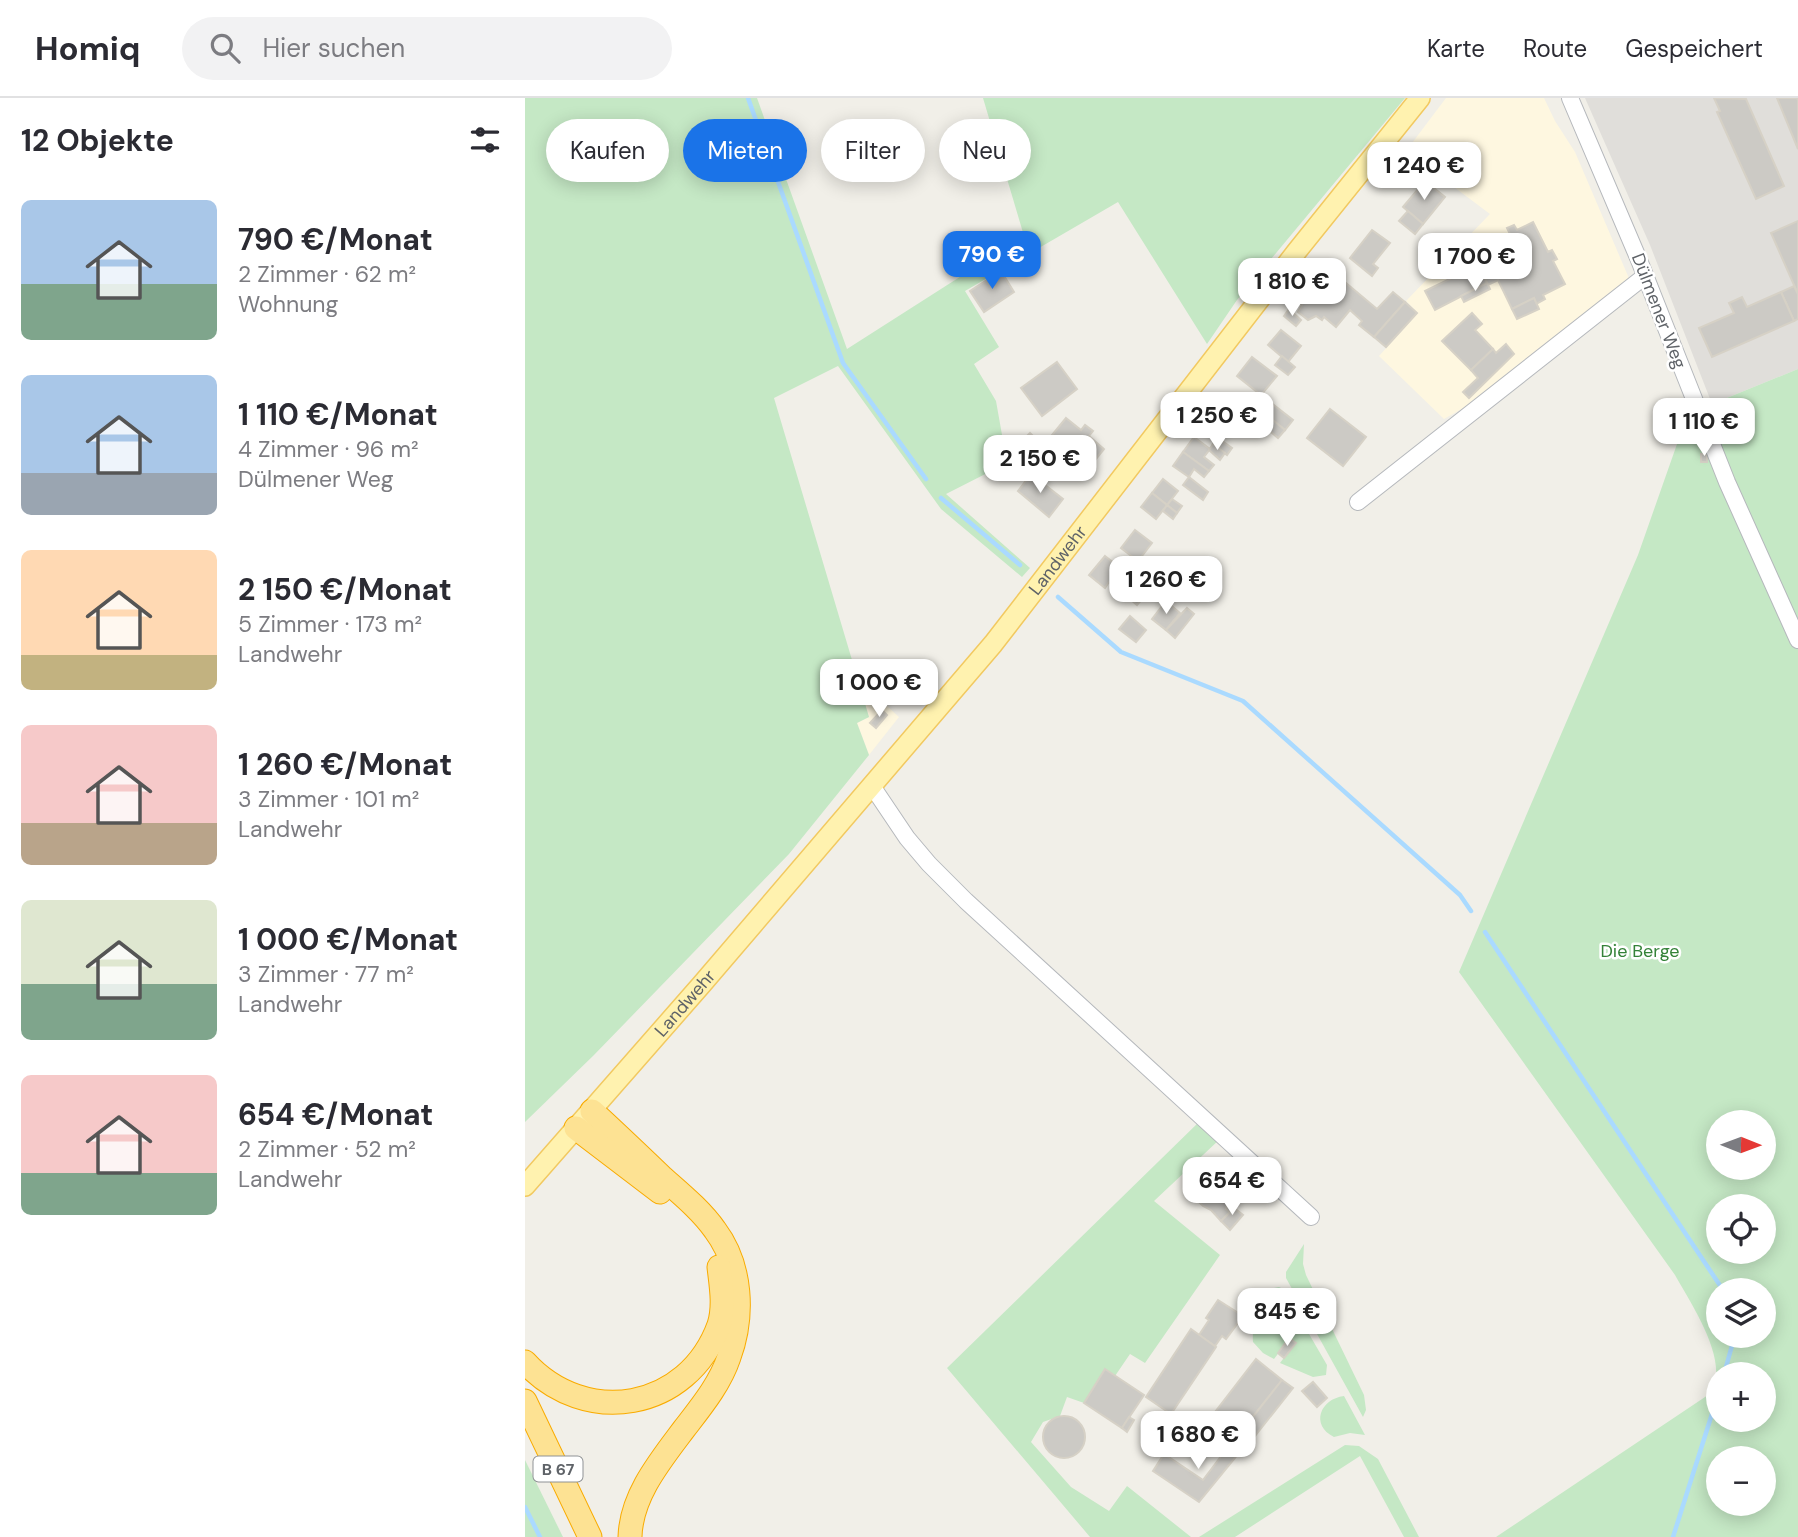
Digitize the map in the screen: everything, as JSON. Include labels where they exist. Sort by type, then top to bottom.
[{"type":"highway","points":[[592,1111],[715,1229],[734,1272],[739,1297],[738,1325],[729,1358],[712,1391],[642,1489],[629,1537]]},
{"type":"highway","points":[[525,1362],[559,1390],[593,1402],[638,1401],[670,1387],[694,1368],[719,1323],[723,1297],[718,1262],[709,1239],[667,1197],[576,1128]]},
{"type":"highway","name":"B 67","points":[[525,1401],[590,1537]]},
{"type":"highway","name":"B 67","points":[[525,1430],[573,1537]]},
{"type":"main road","name":"Landwehr","points":[[525,1186],[993,643],[1297,251],[1420,98]]},
{"type":"street","name":"Dülmener Weg","points":[[1577,100],[1727,482],[1798,640]]},
{"type":"street","points":[[1358,502],[1645,276]]},
{"type":"street","points":[[871,786],[907,838],[957,892],[1311,1217]]},
{"type":"shaded area","points":[[1446,98],[1544,98],[1575,152],[1631,283],[1474,402],[1444,419],[1379,356],[1418,313],[1406,301],[1490,214],[1406,151]]},
{"type":"shaded area","points":[[1585,98],[1798,98],[1798,369],[1712,404],[1650,245]]},
{"type":"shaded area","points":[[857,678],[899,717],[869,755],[857,723],[869,717]]},
{"type":"green space","points":[[525,98],[757,98],[765,119],[683,119],[683,182],[787,182],[847,349],[1024,236],[1008,182],[1031,182],[1031,119],[989,119],[983,98],[1405,98],[1237,300],[1207,344],[1118,202],[965,291],[999,347],[974,364],[996,401],[1007,463],[946,494],[1030,568],[1022,577],[941,509],[838,366],[774,398],[869,717],[857,723],[869,755],[789,854],[594,1055],[525,1122]]},
{"type":"green space","name":"Die Berge","points":[[1798,369],[1798,1537],[1496,1537],[1706,1396],[1706,1432],[1776,1432],[1776,1362],[1715,1362],[1712,1348],[1776,1348],[1776,1278],[1706,1278],[1706,1334],[1675,1275],[1459,972],[1638,555],[1683,427],[1712,404]]},
{"type":"green space","points":[[1201,1120],[1220,1139],[1154,1201],[1220,1255],[1145,1363],[1130,1354],[1115,1376],[1105,1369],[1084,1403],[1067,1397],[1060,1416],[1043,1422],[1031,1442],[1071,1487],[1109,1511],[1127,1486],[1191,1537],[1090,1537],[947,1368]]},
{"type":"green space","points":[[1304,1244],[1303,1264],[1306,1275],[1364,1395],[1366,1410],[1363,1417],[1286,1278],[1286,1272]]},
{"type":"green space","points":[[1274,1288],[1283,1289],[1327,1365],[1326,1375],[1313,1377],[1280,1363],[1295,1343],[1290,1338],[1274,1359],[1263,1353],[1253,1342],[1259,1313]]},
{"type":"green space","points":[[1344,1396],[1365,1435],[1350,1433],[1334,1437],[1322,1426],[1320,1420],[1324,1407],[1336,1398]]},
{"type":"green space","points":[[1345,1445],[1359,1446],[1378,1459],[1419,1537],[1404,1537],[1360,1456],[1235,1537],[1199,1537]]},
{"type":"green space","points":[[525,1460],[563,1537],[525,1537]]},
{"type":"building","points":[[1714,98],[1746,99],[1784,186],[1756,199],[1717,112],[1720,111]]},
{"type":"building","points":[[1777,98],[1798,100],[1798,149]]},
{"type":"building","points":[[1425,181],[1445,197],[1423,224],[1403,207]]},
{"type":"building","points":[[1408,211],[1423,224],[1415,234],[1399,221]]},
{"type":"building","points":[[1798,221],[1798,294],[1771,233]]},
{"type":"building","points":[[1533,222],[1548,252],[1552,250],[1557,259],[1553,261],[1565,284],[1543,295],[1545,299],[1536,304],[1534,298],[1512,309],[1498,280],[1488,285],[1478,265],[1503,252],[1497,240],[1510,234],[1507,228],[1514,225],[1517,230]]},
{"type":"building","points":[[1372,230],[1390,243],[1373,264],[1378,268],[1372,276],[1350,258]]},
{"type":"building","points":[[1491,241],[1498,254],[1482,262],[1476,249]]},
{"type":"building","points":[[1429,254],[1440,262],[1434,270],[1423,261]]},
{"type":"building","points":[[1475,259],[1478,265],[1463,272],[1460,266]]},
{"type":"building","points":[[1478,265],[1487,283],[1435,310],[1425,291]]},
{"type":"building","points":[[1001,271],[1014,292],[984,312],[970,291]]},
{"type":"building","points":[[1346,283],[1377,309],[1393,292],[1405,302],[1374,337],[1359,325],[1362,321],[1350,310],[1336,327],[1324,317],[1322,320],[1316,316],[1308,320],[1298,312],[1302,305],[1299,303],[1313,286],[1333,301]]},
{"type":"building","points":[[1487,283],[1490,289],[1464,302],[1461,296]]},
{"type":"building","points":[[1794,286],[1798,294],[1798,319],[1794,321],[1781,292]]},
{"type":"building","points":[[1781,292],[1794,321],[1712,357],[1699,328],[1734,313],[1729,303],[1742,297],[1747,307]]},
{"type":"building","points":[[1534,298],[1539,309],[1517,319],[1512,309]]},
{"type":"building","points":[[1405,302],[1417,313],[1386,347],[1374,337]]},
{"type":"building","points":[[1289,309],[1301,320],[1296,326],[1284,316]]},
{"type":"building","points":[[1472,313],[1482,324],[1475,330],[1493,349],[1471,370],[1442,341]]},
{"type":"building","points":[[1281,330],[1301,346],[1288,362],[1268,345]]},
{"type":"building","points":[[1506,344],[1514,354],[1469,398],[1463,392],[1478,378],[1471,370],[1493,349],[1496,353]]},
{"type":"building","points":[[1282,356],[1295,367],[1288,375],[1275,365]]},
{"type":"building","points":[[1252,357],[1277,376],[1261,395],[1237,376]]},
{"type":"building","points":[[1057,362],[1077,389],[1042,416],[1021,388]]},
{"type":"building","points":[[1226,395],[1247,412],[1241,419],[1246,424],[1241,429],[1215,410]]},
{"type":"building","points":[[1261,395],[1293,420],[1285,430],[1253,404]]},
{"type":"building","points":[[1253,404],[1285,430],[1278,438],[1247,412]]},
{"type":"building","points":[[1330,409],[1366,437],[1343,466],[1307,438]]},
{"type":"building","points":[[1215,410],[1230,421],[1220,435],[1204,424]]},
{"type":"building","points":[[1066,418],[1081,430],[1085,425],[1093,431],[1089,436],[1104,449],[1082,476],[1066,463],[1075,453],[1069,448],[1064,455],[1047,441]]},
{"type":"building","points":[[1230,421],[1241,429],[1236,436],[1226,427]]},
{"type":"building","points":[[1030,433],[1044,447],[1030,453],[1020,443]]},
{"type":"building","points":[[1194,437],[1210,449],[1204,457],[1214,465],[1209,471],[1183,452]]},
{"type":"building","points":[[1218,438],[1232,448],[1227,455],[1213,444]]},
{"type":"building","points":[[1213,444],[1225,453],[1220,460],[1209,450]]},
{"type":"building","points":[[1183,452],[1209,471],[1204,477],[1194,469],[1189,477],[1173,466]]},
{"type":"building","points":[[1701,454],[1707,454],[1707,462],[1701,462]]},
{"type":"building","points":[[1031,474],[1063,499],[1049,517],[1018,491]]},
{"type":"building","points":[[1189,477],[1208,492],[1203,500],[1183,485]]},
{"type":"building","points":[[1163,479],[1178,491],[1167,505],[1152,493]]},
{"type":"building","points":[[1152,493],[1167,505],[1156,519],[1141,507]]},
{"type":"building","points":[[1172,499],[1182,506],[1177,513],[1167,505]]},
{"type":"building","points":[[1167,505],[1177,513],[1173,519],[1163,511]]},
{"type":"building","points":[[1135,530],[1152,543],[1138,561],[1121,548]]},
{"type":"building","points":[[1105,556],[1133,578],[1122,592],[1109,582],[1105,588],[1089,575]]},
{"type":"building","points":[[1133,578],[1149,591],[1137,605],[1122,592]]},
{"type":"building","points":[[1166,601],[1180,613],[1166,630],[1152,619]]},
{"type":"building","points":[[1187,608],[1194,614],[1175,638],[1166,630]]},
{"type":"building","points":[[1130,616],[1146,630],[1136,642],[1119,629]]},
{"type":"building","points":[[882,710],[887,715],[876,728],[870,723]]},
{"type":"building","points":[[1218,1177],[1239,1196],[1226,1207],[1230,1212],[1221,1221],[1190,1194],[1197,1187],[1203,1190],[1210,1186]]},
{"type":"building","points":[[1229,1204],[1243,1215],[1230,1230],[1221,1221],[1230,1212],[1226,1209]]},
{"type":"building","points":[[1218,1300],[1243,1316],[1226,1339],[1222,1336],[1215,1346],[1199,1335]]},
{"type":"building","points":[[1191,1329],[1216,1347],[1171,1414],[1146,1397]]},
{"type":"building","points":[[1289,1338],[1296,1343],[1284,1358],[1278,1353]]},
{"type":"building","points":[[1256,1359],[1282,1380],[1241,1432],[1215,1412]]},
{"type":"building","points":[[1105,1369],[1144,1395],[1122,1428],[1084,1403]]},
{"type":"building","points":[[1282,1380],[1293,1388],[1251,1441],[1241,1432]]},
{"type":"building","points":[[1313,1382],[1327,1398],[1317,1407],[1302,1391]]},
{"type":"building","points":[[1064,1416],[1079,1422],[1085,1437],[1079,1452],[1064,1458],[1049,1452],[1043,1437],[1049,1422]]},
{"type":"building","points":[[1129,1417],[1134,1420],[1127,1432],[1122,1428]]},
{"type":"building","points":[[1238,1434],[1248,1442],[1199,1502],[1153,1471],[1164,1454],[1203,1480]]},
{"type":"waterway","points":[[748,98],[843,363],[926,479]]},
{"type":"waterway","points":[[941,498],[1020,565]]},
{"type":"waterway","points":[[1058,597],[1121,652],[1243,701],[1460,895],[1471,911]]},
{"type":"waterway","points":[[1485,932],[1715,1278]]},
{"type":"waterway","points":[[1727,1362],[1731,1348]]},
{"type":"waterway","points":[[1673,1537],[1706,1432]]},
{"type":"waterway","points":[[525,1507],[540,1537]]}]
